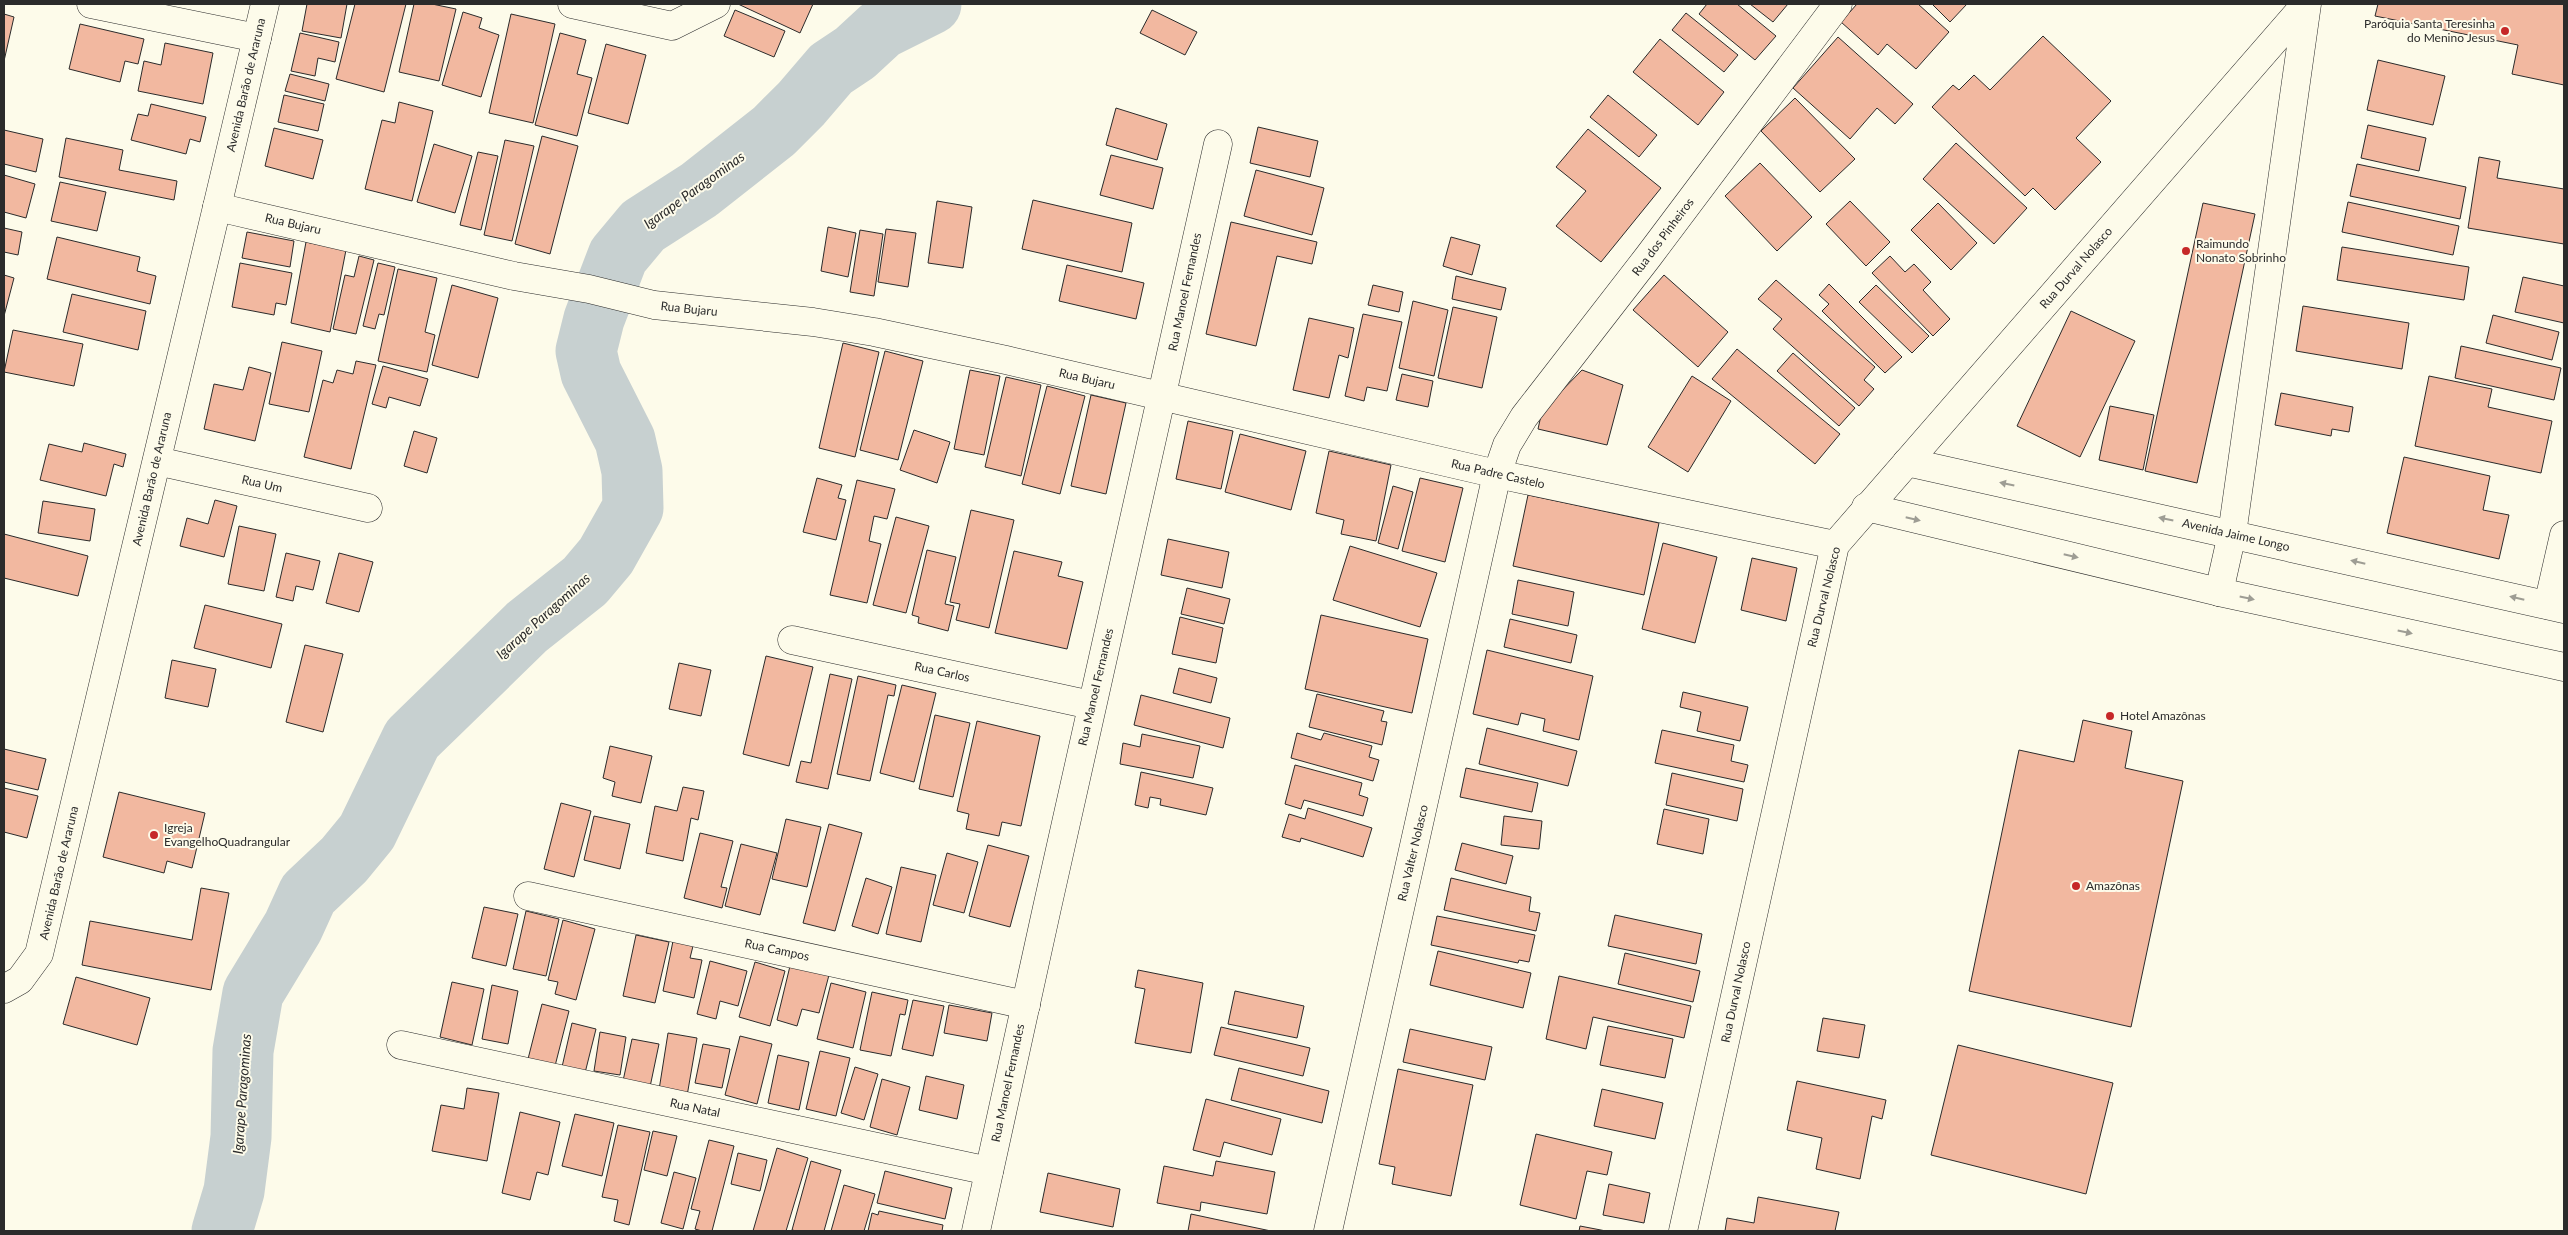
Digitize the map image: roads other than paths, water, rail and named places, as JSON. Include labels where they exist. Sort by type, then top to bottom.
[{"type":"street","points":[[91,4],[257,38]]},
{"type":"street","name":"Avenida Barão de Araruna","points":[[4,989],[20,980],[39,954],[264,4]]},
{"type":"street","points":[[572,4],[672,26],[716,4]]},
{"type":"street","name":"Rua dos Pinheiros","points":[[1497,474],[1507,445],[1524,417],[1648,257],[1838,4]]},
{"type":"street","points":[[2219,592],[2232,534],[2306,4]]},
{"type":"street","name":"Rua Durval Nolasco","points":[[1683,1231],[1835,545],[1866,507],[2306,4]]},
{"type":"street","name":"Rua Manoel Fernandes","points":[[976,1231],[1091,704],[1163,396],[1218,144]]},
{"type":"street","name":"Rua Bujaru","points":[[217,207],[514,276],[589,289],[654,305],[813,322],[874,332],[1163,396]]},
{"type":"street","name":"Rua Padre Castelo","points":[[1163,396],[1497,474],[1835,545]]},
{"type":"street","name":"Rua Um","points":[[157,461],[368,508]]},
{"type":"street","name":"Avenida Jaime Longo","points":[[1907,462],[2556,607]]},
{"type":"street","name":"Rua Valter Nolasco","points":[[1328,1231],[1497,474]]},
{"type":"street","points":[[1866,507],[2219,592],[2564,667]]},
{"type":"street","points":[[2556,607],[2564,535]]},
{"type":"street","name":"Rua Carlos","points":[[792,640],[1091,704]]},
{"type":"street","name":"Rua Campos","points":[[528,896],[1026,1005]]},
{"type":"street","name":"Rua Natal","points":[[401,1045],[989,1171]]},
{"type":"waterway","name":"Igarape Paragominas","points":[[222,1231],[234,1191],[241,1137],[243,1051],[253,993],[293,927],[308,894],[344,860],[367,832],[412,739],[527,627],[585,581],[606,556],[633,508],[632,471],[625,440],[591,373],[586,351],[594,319],[618,256],[643,226],[699,190],[774,131],[801,104],[831,69],[855,53],[881,29],[931,4]]},
{"type":"place","name":"Paróquia Santa Teresinha do Menino Jesus","points":[[2505,31]]},
{"type":"place","name":"Raimundo Nonato Sobrinho","points":[[2186,251]]},
{"type":"place","name":"Hotel Amazônas","points":[[2110,716]]},
{"type":"place","name":"Igreja EvangelhoQuadrangular","points":[[154,835]]},
{"type":"place","name":"Amazônas","points":[[2076,886]]}]
